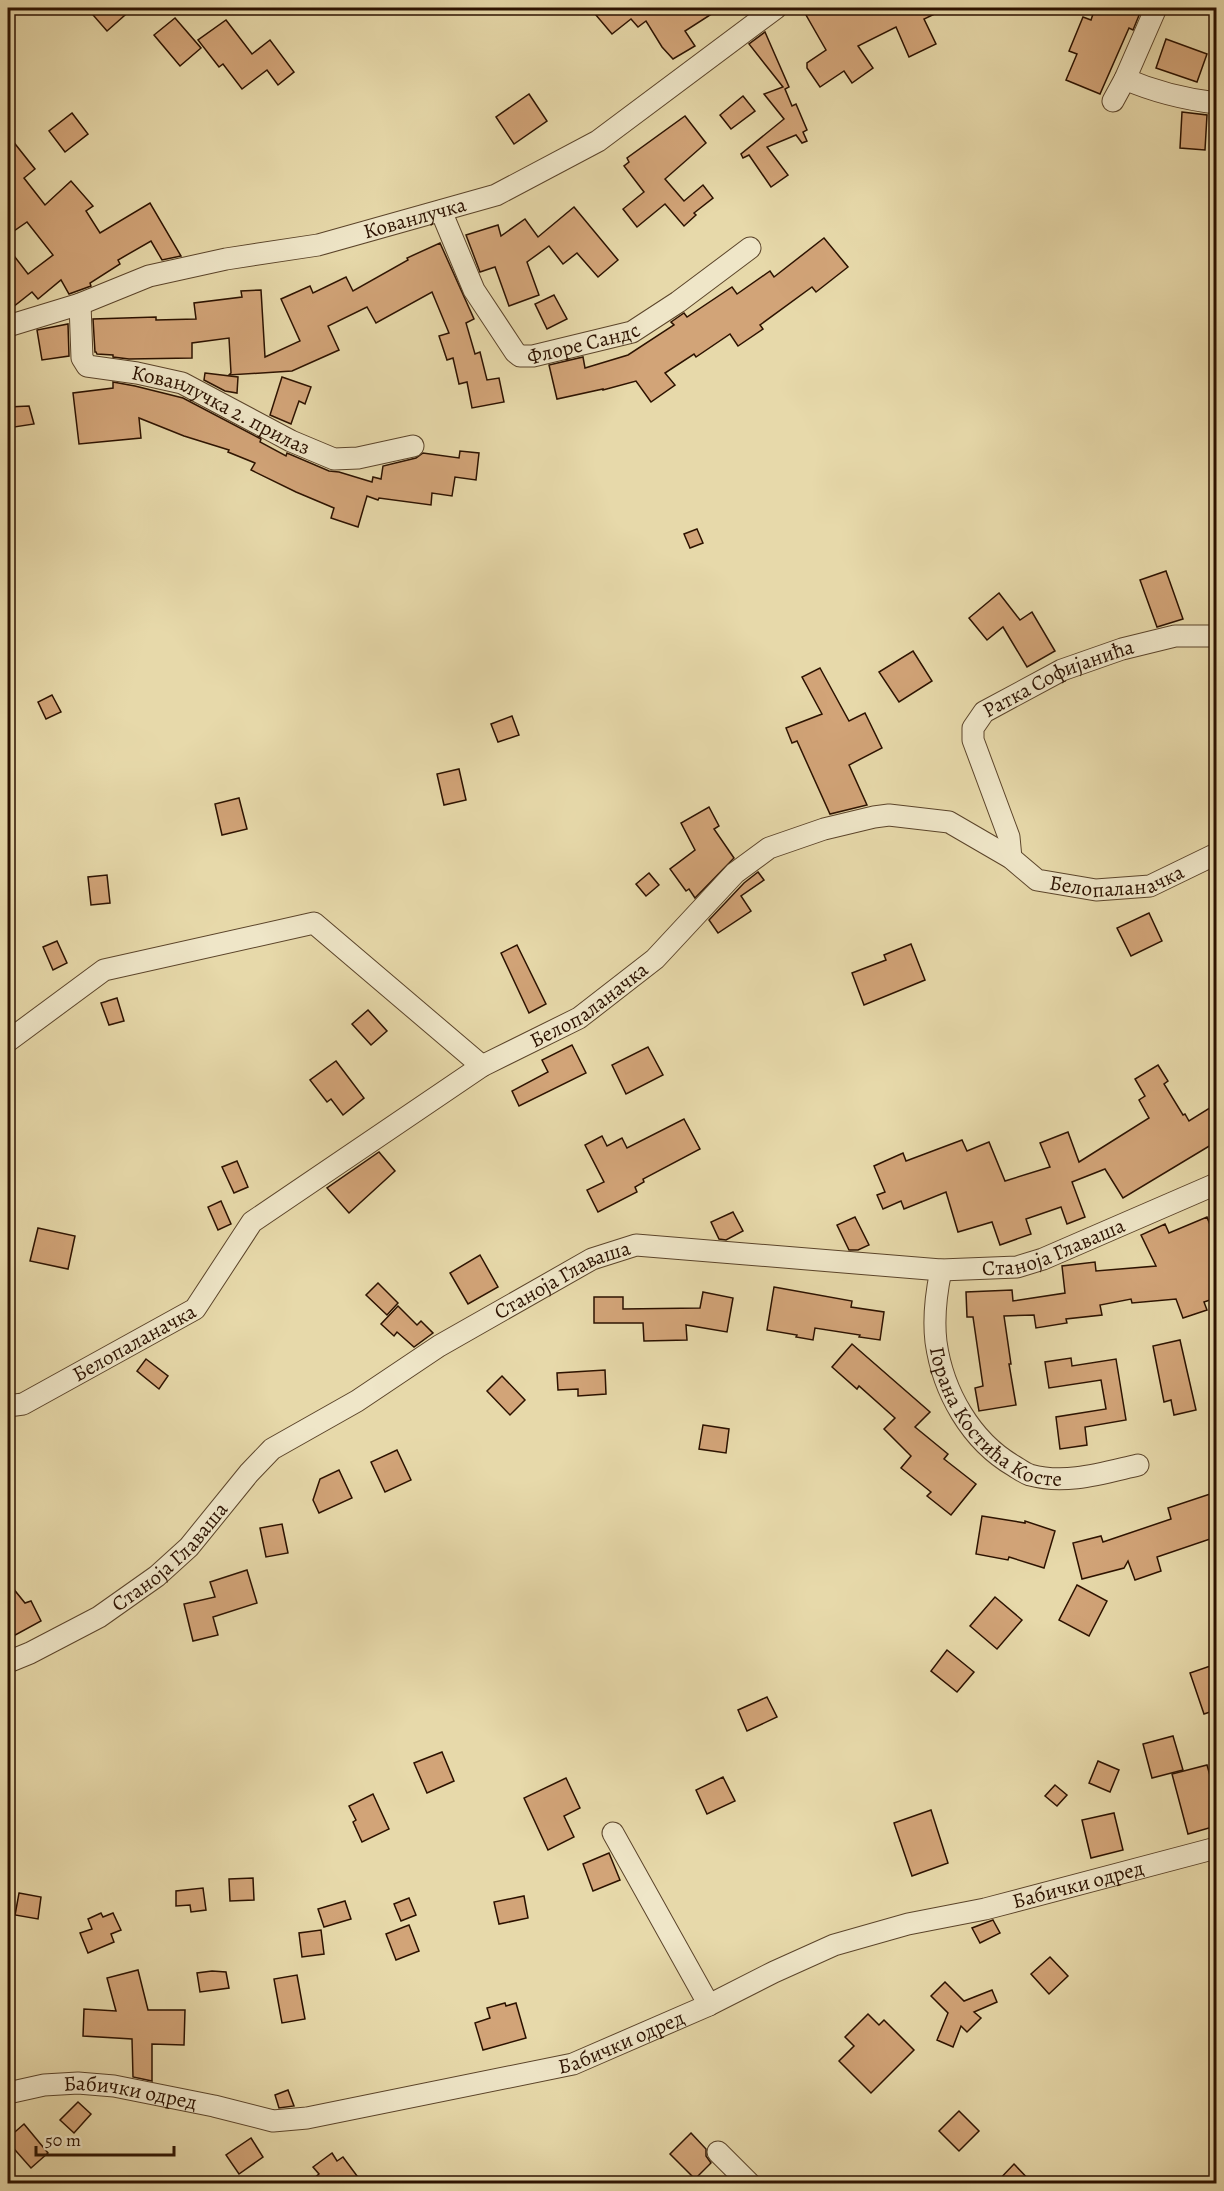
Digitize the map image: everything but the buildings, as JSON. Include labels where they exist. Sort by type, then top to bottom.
[{"type":"street","name":"Кованлучка","points":[[8,326],[80,304],[149,276],[226,259],[318,245],[496,195],[598,141],[776,8]]},
{"type":"street","points":[[1113,101],[1156,8]]},
{"type":"street","points":[[1125,79],[1153,91],[1216,103]]},
{"type":"street","name":"Флоре Сандс","points":[[441,211],[474,290],[515,352],[520,356],[533,356],[632,332],[678,302],[750,248]]},
{"type":"street","name":"Кованлучка 2. прилаз","points":[[80,304],[82,358],[87,366],[137,373],[182,383],[291,441],[334,459],[358,458],[413,446]]},
{"type":"street","name":"Ратка Софијанића","points":[[1011,858],[1009,837],[973,740],[973,728],[984,712],[1062,669],[1122,649],[1175,636],[1216,636]]},
{"type":"street","name":"Белопаланачка","points":[[8,1406],[23,1404],[195,1309],[252,1222],[482,1065],[579,1018],[655,958],[735,873],[769,848],[824,829],[889,815],[949,822],[1011,858],[1037,879],[1096,890],[1150,886],[1216,854]]},
{"type":"street","points":[[8,1041],[104,970],[314,923],[482,1065]]},
{"type":"street","name":"Станоја Главаша","points":[[8,1662],[99,1617],[157,1576],[189,1547],[249,1473],[272,1449],[357,1401],[440,1346],[592,1259],[636,1245],[941,1270],[1017,1267],[1043,1259],[1216,1184]]},
{"type":"street","name":"Горана Костића Косте","points":[[941,1270],[934,1308],[936,1343],[943,1373],[953,1400],[987,1447],[1028,1474],[1049,1477],[1069,1479],[1138,1465]]},
{"type":"street","points":[[613,1833],[709,2005]]},
{"type":"street","name":"Бабички одред","points":[[8,2093],[44,2085],[87,2084],[153,2093],[273,2121],[307,2118],[573,2064],[709,2005],[834,1945],[908,1924],[985,1909],[1216,1848]]},
{"type":"street","points":[[718,2152],[750,2184]]}]
